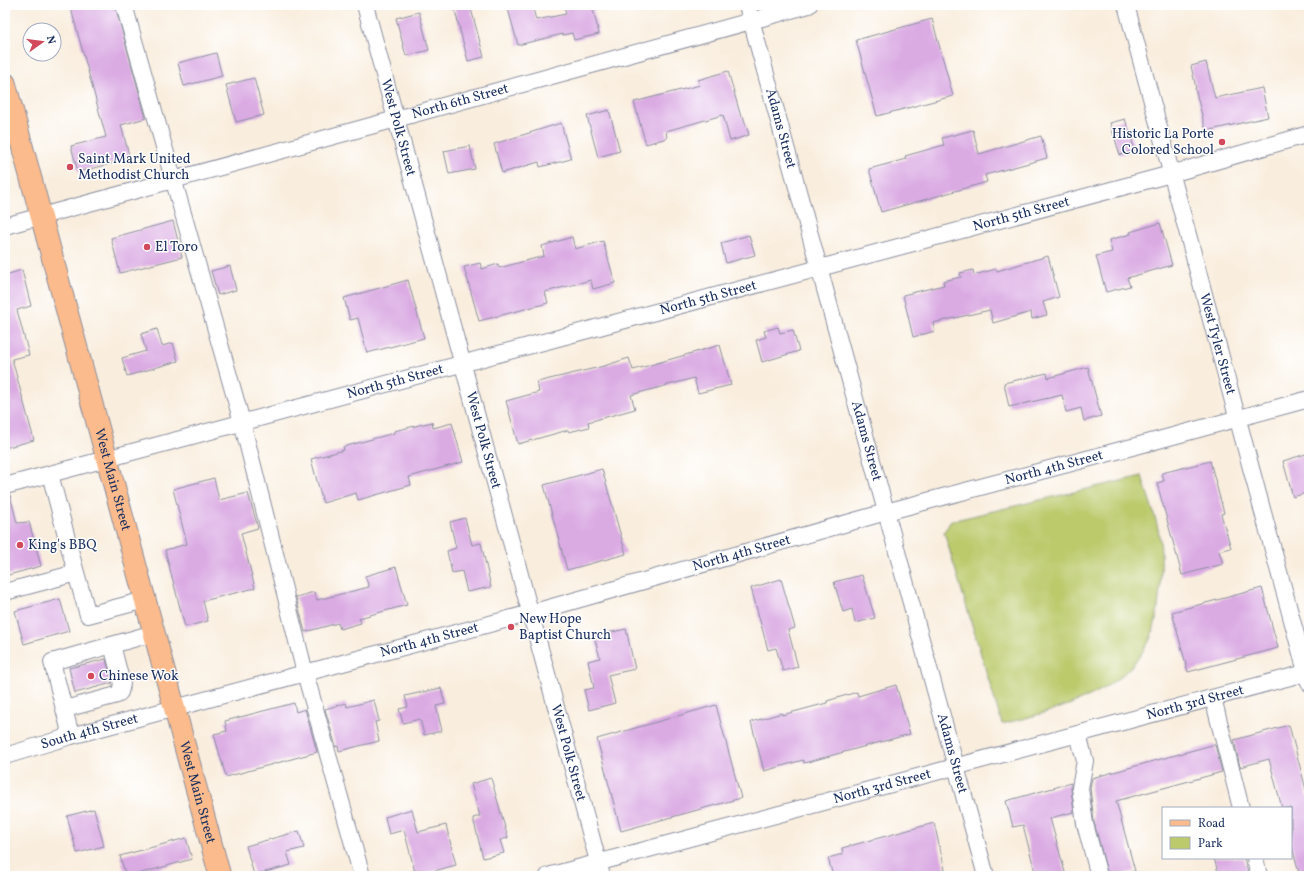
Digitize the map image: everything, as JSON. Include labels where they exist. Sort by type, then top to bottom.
[{"type":"main road","name":"West Main Street","points":[[5,83],[220,876]]},
{"type":"street","points":[[124,5],[242,422],[305,673],[362,876]]},
{"type":"street","name":"West Polk Street","points":[[365,5],[600,869]]},
{"type":"street","name":"Adams Street","points":[[747,5],[986,876]]},
{"type":"street","name":"North 6th Street","points":[[5,226],[809,5]]},
{"type":"street","name":"West Tyler Street","points":[[1126,5],[1308,676]]},
{"type":"street","name":"North 5th Street","points":[[5,486],[1172,174],[1309,134]]},
{"type":"street","name":"North 4th Street","points":[[174,708],[531,614],[886,512],[1309,399]]},
{"type":"street","points":[[50,474],[88,615],[145,600]]},
{"type":"street","points":[[5,592],[76,573]]},
{"type":"street","points":[[71,736],[52,662],[154,633]]},
{"type":"street","points":[[65,709],[117,695],[120,692],[122,684],[112,645]]},
{"type":"street","name":"North 3rd Street","points":[[548,876],[600,869],[955,767],[1213,698],[1308,676]]},
{"type":"street","points":[[1213,698],[1242,807]]},
{"type":"street","name":"South 4th Street","points":[[5,756],[71,736],[174,708]]},
{"type":"street","points":[[1078,734],[1085,761],[1080,788],[1085,824],[1099,876]]},
{"type":"street","points":[[1255,859],[1259,876]]},
{"type":"green space","points":[[1142,476],[1157,524],[1161,552],[1160,589],[1157,613],[1154,629],[1148,643],[1131,666],[1116,680],[1099,691],[1061,708],[1002,724],[944,532],[951,521]]},
{"type":"building","points":[[70,5],[115,5],[146,118],[121,125],[130,159],[78,172],[71,146],[106,137]]},
{"type":"building","points":[[470,5],[484,57],[468,61],[454,7]]},
{"type":"building","points":[[507,5],[532,5],[536,20],[566,14],[564,5],[592,5],[599,34],[574,40],[572,33],[563,34],[518,45]]},
{"type":"building","points":[[419,12],[429,50],[406,56],[396,18]]},
{"type":"building","points":[[932,19],[953,96],[877,116],[856,40]]},
{"type":"building","points":[[216,53],[222,76],[184,86],[178,63]]},
{"type":"building","points":[[1206,62],[1215,98],[1262,88],[1268,117],[1206,131],[1191,66]]},
{"type":"building","points":[[728,71],[741,117],[743,116],[749,135],[730,141],[723,115],[666,131],[667,138],[646,144],[634,102],[700,85],[698,80]]},
{"type":"building","points":[[254,78],[264,115],[236,122],[226,85]]},
{"type":"building","points":[[609,110],[620,151],[598,157],[587,116]]},
{"type":"building","points":[[1125,119],[1135,150],[1120,155],[1110,123]]},
{"type":"building","points":[[561,123],[571,159],[540,167],[539,162],[502,173],[494,144]]},
{"type":"building","points":[[973,130],[979,154],[1041,136],[1047,158],[985,175],[987,182],[881,212],[869,169],[906,159],[905,156],[944,145],[942,138]]},
{"type":"building","points":[[470,146],[475,169],[449,174],[444,151]]},
{"type":"building","name":"El Toro","points":[[173,221],[182,257],[120,273],[111,238]]},
{"type":"building","points":[[1160,223],[1172,265],[1127,278],[1130,286],[1106,292],[1096,256],[1112,252],[1109,240],[1131,234],[1130,232]]},
{"type":"building","points":[[749,235],[755,255],[726,263],[721,243]]},
{"type":"building","points":[[572,237],[575,249],[603,241],[615,283],[593,289],[591,280],[545,292],[548,303],[479,321],[464,267],[480,263],[482,269],[498,264],[499,268],[544,256],[542,246]]},
{"type":"building","points":[[1048,256],[1059,297],[1043,302],[1047,315],[1032,319],[1031,312],[993,323],[990,310],[933,323],[935,331],[913,337],[903,295],[944,285],[943,281],[961,277],[960,273],[973,270],[974,275],[996,269],[997,271]]},
{"type":"building","points":[[230,266],[236,290],[218,295],[211,271]]},
{"type":"building","points":[[22,270],[31,306],[17,310],[29,355],[12,359],[34,440],[5,448],[5,275]]},
{"type":"building","points":[[408,280],[424,338],[367,353],[358,318],[350,320],[344,298]]},
{"type":"building","points":[[778,327],[780,333],[793,330],[799,351],[762,362],[756,340],[766,337],[764,331]]},
{"type":"building","points":[[157,329],[162,346],[173,343],[178,361],[127,376],[122,358],[146,351],[141,334]]},
{"type":"building","points":[[720,345],[731,385],[698,393],[694,378],[631,395],[635,409],[588,422],[589,427],[569,432],[568,430],[518,444],[506,401],[539,392],[537,382],[604,366],[629,358],[633,370]]},
{"type":"building","points":[[1088,367],[1101,416],[1084,421],[1081,408],[1066,412],[1062,395],[1009,407],[1004,383],[1047,373],[1048,378]]},
{"type":"building","points":[[432,422],[433,428],[452,423],[463,462],[409,477],[411,485],[358,500],[356,493],[323,503],[311,459],[344,450],[343,447],[394,433],[394,431]]},
{"type":"building","points":[[1306,454],[1309,465],[1309,492],[1293,497],[1283,461]]},
{"type":"building","points":[[1210,461],[1224,513],[1221,514],[1231,548],[1219,551],[1223,564],[1182,575],[1157,483],[1164,481],[1162,473]]},
{"type":"building","points":[[602,469],[626,554],[567,570],[544,485]]},
{"type":"building","points":[[214,478],[219,500],[248,493],[258,528],[241,533],[255,588],[203,601],[208,621],[185,627],[165,550],[187,544],[173,489]]},
{"type":"building","name":"King's BBQ","points":[[10,495],[17,523],[29,522],[41,566],[5,576],[5,496]]},
{"type":"building","points":[[465,518],[472,545],[481,543],[491,587],[467,592],[462,571],[452,573],[447,551],[456,548],[450,522]]},
{"type":"building","points":[[396,567],[407,605],[359,618],[361,623],[340,629],[338,623],[305,632],[296,597],[314,592],[317,600],[369,587],[365,576]]},
{"type":"building","points":[[862,575],[875,618],[855,623],[852,609],[843,612],[834,582]]},
{"type":"building","points":[[781,579],[795,628],[788,630],[798,667],[783,671],[776,648],[768,650],[751,588]]},
{"type":"building","points":[[1262,588],[1278,648],[1188,672],[1172,612]]},
{"type":"building","points":[[60,599],[69,631],[24,644],[15,611]]},
{"type":"building","points":[[626,629],[635,669],[608,675],[615,703],[589,710],[584,690],[594,688],[588,661],[600,658],[594,636]]},
{"type":"building","name":"Chinese Wok","points":[[106,659],[112,683],[75,693],[69,668]]},
{"type":"building","points":[[896,685],[910,734],[804,763],[803,760],[764,771],[751,722],[782,713],[782,715],[827,703],[827,701],[857,692],[858,696]]},
{"type":"building","points":[[441,688],[445,704],[436,706],[442,731],[424,735],[420,719],[403,723],[399,709],[408,707],[405,696]]},
{"type":"building","points":[[374,700],[379,721],[375,722],[379,741],[339,751],[338,746],[336,747],[325,709],[346,703],[347,707]]},
{"type":"building","points":[[294,703],[296,712],[305,709],[317,752],[226,777],[214,734],[227,731],[225,721]]},
{"type":"building","points":[[716,705],[741,798],[621,831],[597,739]]},
{"type":"building","points":[[1289,725],[1309,801],[1309,876],[1300,876],[1292,847],[1292,807],[1282,807],[1269,759],[1240,767],[1234,740]]},
{"type":"building","points":[[1215,745],[1222,772],[1116,801],[1135,871],[1116,876],[1108,876],[1094,822],[1090,788],[1092,778]]},
{"type":"building","points":[[491,778],[508,838],[500,840],[504,853],[483,858],[473,818],[480,816],[471,784]]},
{"type":"building","points":[[1071,783],[1074,812],[1050,818],[1066,876],[1036,876],[1023,825],[1013,827],[1006,801]]},
{"type":"building","points":[[94,809],[104,846],[77,853],[67,816]]},
{"type":"building","points":[[412,809],[418,832],[446,825],[456,865],[416,876],[404,830],[389,834],[385,817]]},
{"type":"building","points":[[934,823],[946,874],[936,876],[833,876],[828,858],[843,854],[842,848]]},
{"type":"building","points":[[299,831],[304,848],[287,852],[291,865],[254,875],[246,846]]},
{"type":"building","points":[[186,838],[192,859],[131,876],[126,876],[120,856]]},
{"type":"building","points":[[1214,859],[1244,859],[1249,876],[1219,876]]},
{"type":"place","name":"Historic La Porte Colored School","points":[[1222,142]]},
{"type":"place","name":"Saint Mark United Methodist Church","points":[[70,167]]},
{"type":"place","name":"El Toro","points":[[147,247]]},
{"type":"place","name":"King's BBQ","points":[[20,545]]},
{"type":"place","name":"New Hope Baptist Church","points":[[511,627]]},
{"type":"place","name":"Chinese Wok","points":[[91,676]]}]
